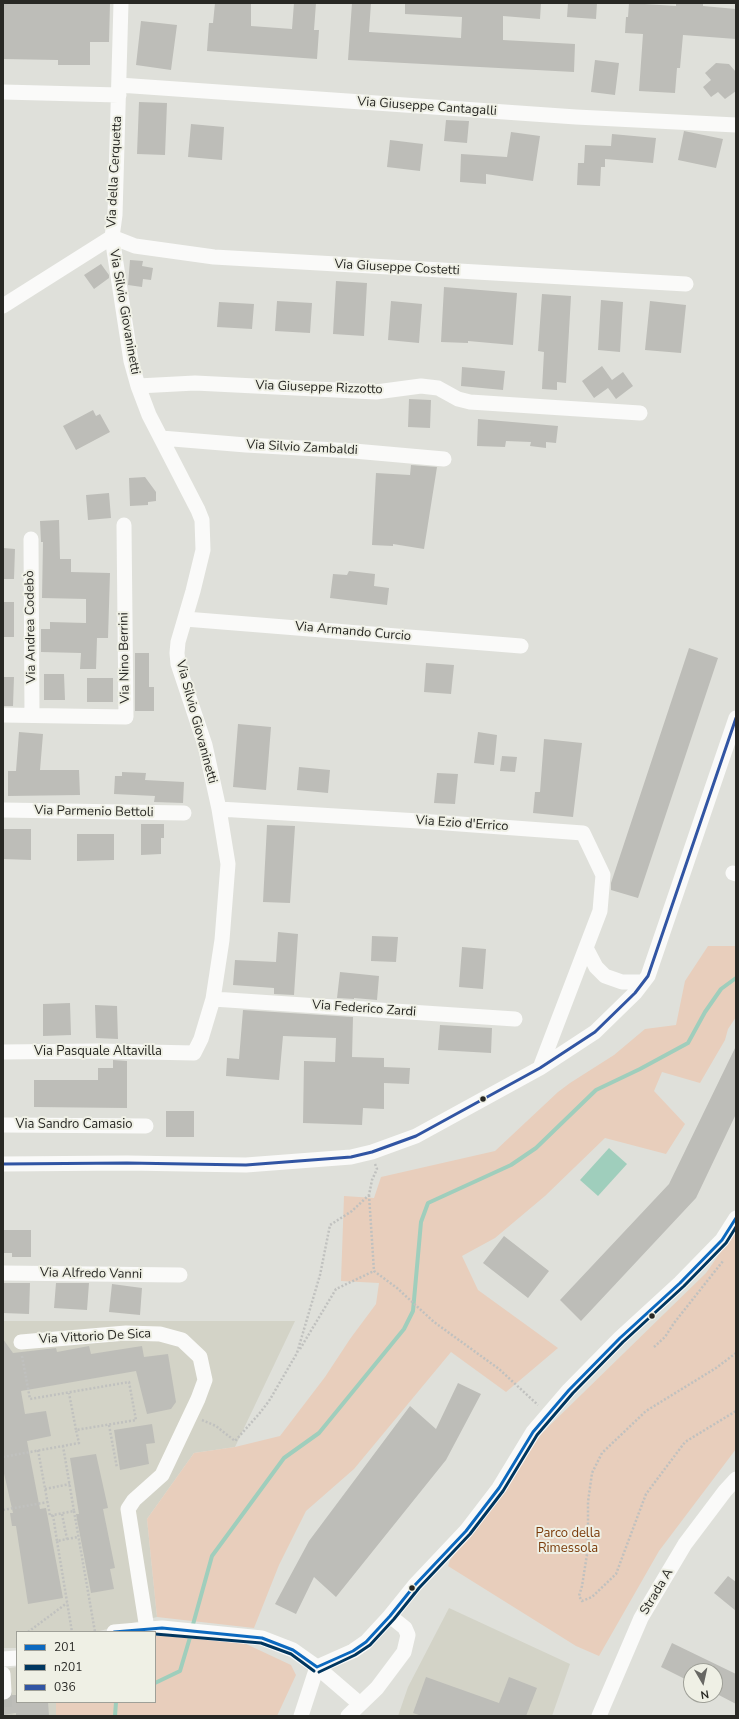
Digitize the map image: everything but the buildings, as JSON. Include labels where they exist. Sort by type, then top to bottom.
[{"type":"street","name":"Via della Cerquetta","points":[[3,306],[112,237],[115,215],[121,3]]},
{"type":"street","name":"Via Giuseppe Cantagalli","points":[[3,92],[119,90],[576,118],[736,125]]},
{"type":"street","name":"Via Giuseppe Costetti","points":[[112,237],[135,246],[214,257],[686,284]]},
{"type":"street","name":"Via Silvio Giovaninetti","points":[[112,237],[131,361],[138,386],[143,401],[198,510],[203,529],[203,550],[178,642],[177,653],[178,664],[205,745],[219,809],[228,864],[222,940],[213,999],[201,1039],[194,1054]]},
{"type":"street","name":"Via Giuseppe Rizzotto","points":[[138,386],[195,383],[376,392],[421,386],[438,388],[458,399],[470,402],[640,412]]},
{"type":"street","name":"Via Silvio Zambaldi","points":[[161,438],[246,445],[354,451],[444,459]]},
{"type":"street","name":"Via Nino Berrini","points":[[3,715],[126,717],[124,524]]},
{"type":"street","name":"Via Andrea Codebò","points":[[30,539],[32,715]]},
{"type":"street","name":"Via Armando Curcio","points":[[185,619],[521,646]]},
{"type":"street","points":[[3,1164],[127,1163],[246,1165],[351,1157],[372,1152],[416,1136],[540,1068],[595,1032],[635,994],[643,982],[653,963],[736,718]]},
{"type":"street","name":"Via Ezio d'Errico","points":[[219,809],[583,833],[603,875],[600,911],[540,1068]]},
{"type":"street","name":"Via Parmenio Bettoli","points":[[3,810],[184,813]]},
{"type":"street","points":[[586,948],[596,967],[605,976],[622,982],[643,982]]},
{"type":"street","name":"Via Federico Zardi","points":[[213,999],[515,1019]]},
{"type":"street","name":"Via Pasquale Altavilla","points":[[3,1052],[98,1051],[194,1054]]},
{"type":"street","name":"Via Sandro Camasio","points":[[3,1125],[146,1126]]},
{"type":"street","points":[[301,1716],[317,1667],[353,1651],[366,1642],[466,1531],[499,1488],[533,1432],[548,1414],[569,1390],[620,1338],[680,1283],[722,1240],[736,1218]]},
{"type":"street","name":"Via Alfredo Vanni","points":[[3,1273],[180,1275]]},
{"type":"street","name":"Via Vittorio De Sica","points":[[21,1342],[126,1333],[160,1334],[182,1340],[200,1357],[205,1380],[190,1416],[162,1475],[134,1500],[128,1509],[147,1629]]},
{"type":"street","name":"Strada A","points":[[599,1716],[608,1691],[641,1618],[685,1544],[725,1491],[736,1479]]},
{"type":"street","points":[[348,1716],[377,1688],[404,1652],[408,1635],[405,1628],[390,1616]]},
{"type":"street","points":[[125,1631],[162,1628],[262,1638],[293,1650],[317,1667],[360,1704]]},
{"type":"street","points":[[3,1659],[16,1658]]},
{"type":"street","points":[[3,1674],[4,1692]]},
{"type":"path","points":[[372,1152],[376,1169],[369,1195],[374,1271],[397,1288],[434,1322],[499,1370],[548,1414]]},
{"type":"path","points":[[297,1353],[320,1275],[330,1225],[352,1211],[369,1195]]},
{"type":"path","points":[[654,1347],[665,1337],[674,1323],[725,1259]]},
{"type":"path","points":[[190,1416],[216,1426],[235,1441],[269,1401],[336,1289],[374,1271]]},
{"type":"path","points":[[21,1342],[30,1399],[130,1382],[136,1420],[76,1430]]},
{"type":"path","points":[[736,1353],[716,1368],[646,1411],[602,1454],[592,1473],[588,1502],[588,1548],[579,1596],[582,1601],[592,1597],[616,1574],[646,1494],[685,1442],[736,1411]]},
{"type":"path","points":[[3,1456],[79,1443],[69,1393]]},
{"type":"path","points":[[109,1425],[117,1468]]},
{"type":"path","points":[[63,1446],[95,1631]]},
{"type":"path","points":[[38,1450],[50,1516],[52,1515],[57,1541],[72,1631]]},
{"type":"path","points":[[46,1489],[70,1484]]},
{"type":"path","points":[[3,1510],[48,1502]]},
{"type":"path","points":[[52,1515],[74,1511]]},
{"type":"path","points":[[62,1514],[67,1539]]},
{"type":"path","points":[[57,1541],[78,1537]]},
{"type":"path","points":[[29,1631],[68,1603]]},
{"type":"shaded area","points":[[609,1148],[627,1164],[598,1196],[580,1180]]},
{"type":"shaded area","points":[[3,1321],[295,1321],[235,1447],[194,1453],[147,1519],[157,1617],[99,1631],[16,1631],[16,1648],[3,1648]]},
{"type":"shaded area","points":[[449,1608],[570,1664],[552,1716],[398,1716],[408,1687]]},
{"type":"shaded area","points":[[16,1667],[16,1703],[56,1703],[56,1716],[3,1716],[3,1669]]},
{"type":"green space","points":[[708,946],[736,946],[736,1017],[728,1029],[725,1040],[700,1083],[662,1072],[654,1091],[685,1124],[666,1154],[605,1138],[545,1196],[495,1238],[462,1256],[478,1290],[558,1348],[506,1392],[451,1352],[354,1469],[306,1511],[279,1565],[254,1628],[157,1617],[147,1519],[194,1453],[235,1447],[280,1436],[325,1377],[350,1339],[376,1304],[379,1283],[341,1281],[344,1196],[374,1198],[381,1177],[495,1151],[558,1092],[614,1055],[645,1029],[676,1025],[685,981]]},
{"type":"green space","name":"Parco della Rimessola","points":[[736,1230],[736,1449],[659,1551],[599,1656],[576,1646],[448,1566],[450,1560],[484,1517],[542,1433],[706,1273]]},
{"type":"green space","points":[[169,1634],[244,1643],[291,1665],[296,1675],[277,1716],[56,1716],[56,1703],[156,1703],[156,1636]]},
{"type":"waterway","points":[[192,1628],[212,1556],[284,1458],[319,1433],[404,1329],[413,1311],[421,1222],[428,1203],[511,1165],[536,1148],[596,1090],[640,1069],[688,1043],[705,1012],[721,989],[736,978]]},
{"type":"waterway","points":[[156,1683],[180,1671],[191,1634]]},
{"type":"waterway","points":[[115,1716],[116,1703]]},
{"type":"tunnel","points":[[4,1692],[5,1716]]},
{"type":"transit line","name":"036","points":[[3,1164],[127,1163],[246,1165],[351,1157],[372,1152],[416,1136],[540,1068],[595,1032],[635,993],[648,976],[736,718]]},
{"type":"transit line","name":"201","points":[[317,1667],[353,1651],[366,1642],[390,1616],[415,1585],[466,1531],[499,1488],[533,1432],[569,1390],[620,1338],[680,1283],[722,1240],[736,1218]]},
{"type":"transit line","name":"n201","points":[[319,1672],[355,1655],[370,1645],[394,1619],[419,1588],[470,1534],[503,1491],[537,1435],[573,1393],[623,1342],[684,1286],[726,1243],[736,1227]]},
{"type":"transit line","name":"201","points":[[126,1631],[162,1628],[262,1638],[293,1650],[317,1667]]},
{"type":"transit line","name":"n201","points":[[156,1634],[261,1643],[291,1654],[314,1671]]}]
